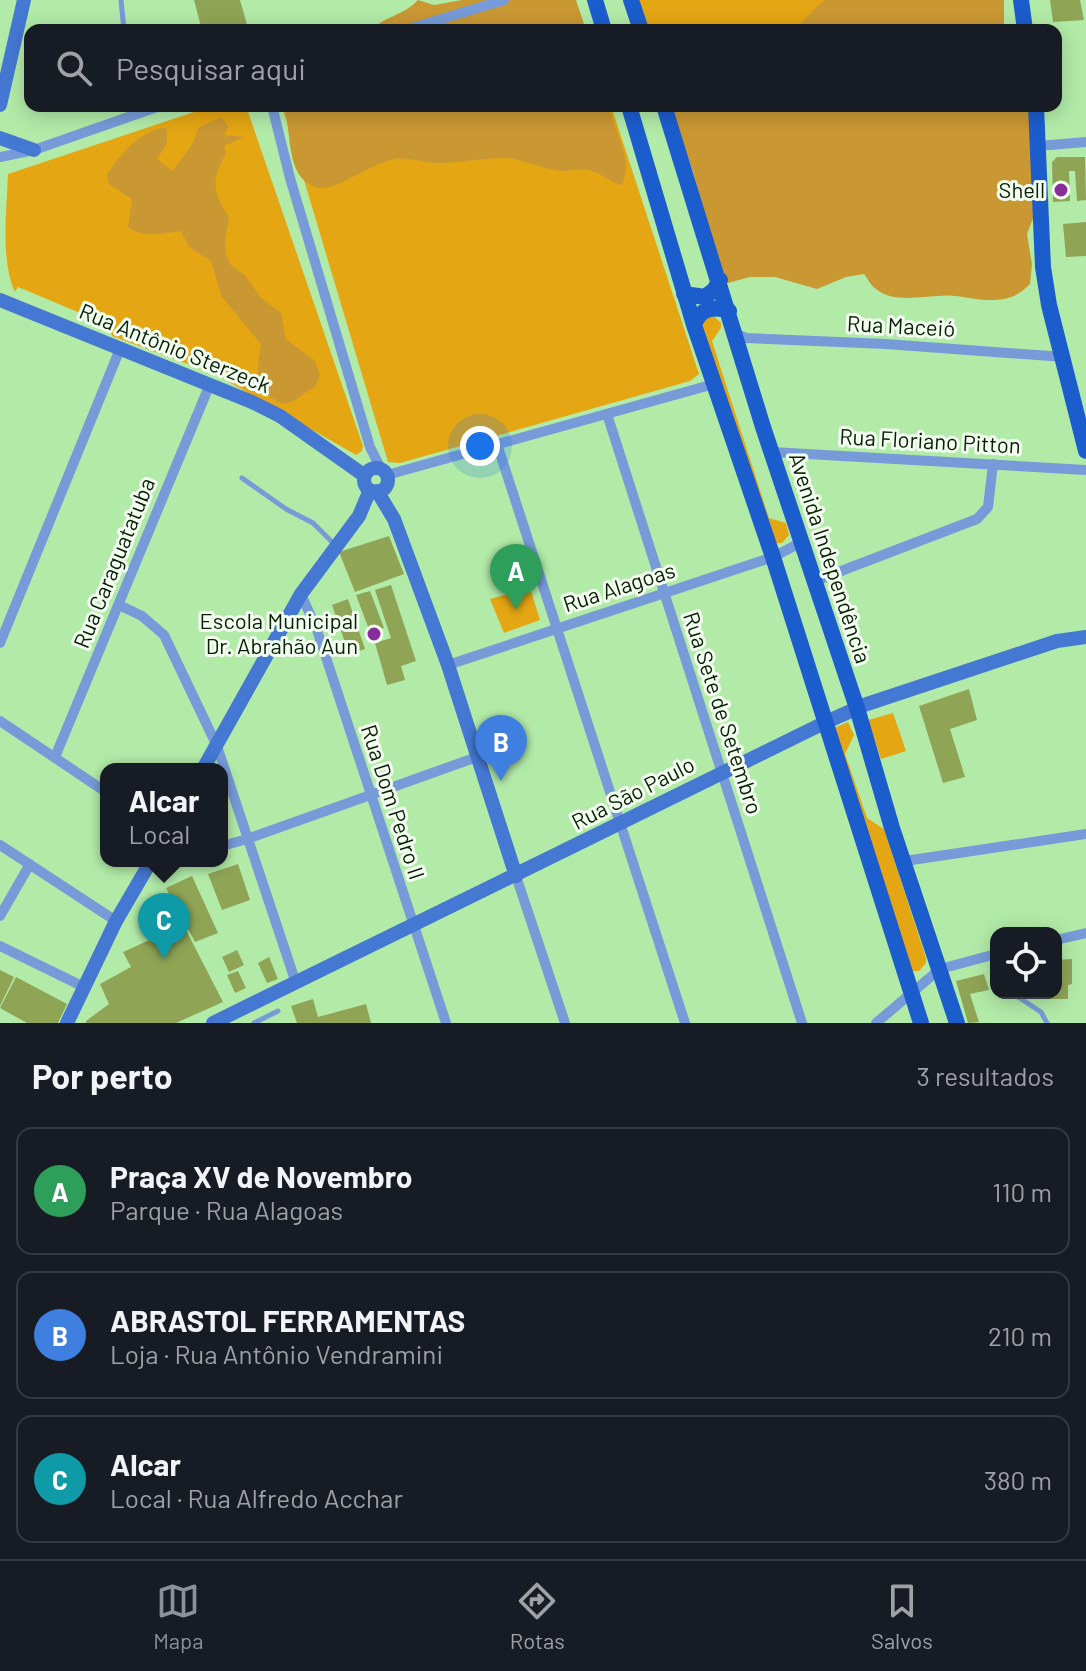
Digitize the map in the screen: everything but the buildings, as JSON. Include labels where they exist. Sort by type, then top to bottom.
[{"type":"main road","points":[[595,0],[602,24]]},
{"type":"main road","points":[[631,0],[639,24]]},
{"type":"main road","points":[[1021,0],[1024,24]]},
{"type":"main road","points":[[631,112],[684,294],[773,557],[921,1023]]},
{"type":"main road","name":"Avenida Independência","points":[[666,112],[772,452],[857,708],[892,828],[957,1023]]},
{"type":"main road","points":[[1036,112],[1043,267],[1049,305],[1086,451]]},
{"type":"main road","points":[[684,294],[705,297],[720,280]]},
{"type":"main road","points":[[694,325],[697,316],[705,310],[721,308],[729,311]]},
{"type":"street","points":[[0,105],[24,0]]},
{"type":"street","points":[[425,24],[504,0]]},
{"type":"street","points":[[0,157],[34,150],[143,112]]},
{"type":"street","points":[[274,112],[377,479],[448,665],[565,1023]]},
{"type":"street","points":[[0,138],[34,150]]},
{"type":"street","points":[[1038,146],[1086,142]]},
{"type":"street","points":[[0,287],[15,306]]},
{"type":"street","name":"Rua Antônio Sterzeck","points":[[0,300],[210,384],[280,416],[377,479]]},
{"type":"street","name":"Rua Maceió","points":[[736,334],[746,338],[1064,357]]},
{"type":"street","points":[[0,643],[120,349]]},
{"type":"street","name":"Rua Caraguatatuba","points":[[55,757],[210,384]]},
{"type":"street","points":[[207,763],[301,594],[359,516],[377,479],[714,384]]},
{"type":"street","name":"Rua Sete de Setembro","points":[[607,414],[802,1023]]},
{"type":"street","points":[[497,444],[685,1023]]},
{"type":"street","name":"Rua Floriano Pitton","points":[[772,452],[1086,470]]},
{"type":"street","points":[[815,581],[977,519],[988,507],[993,464]]},
{"type":"street","name":"Rua Alagoas","points":[[448,665],[773,557],[802,542]]},
{"type":"street","name":"Rua Dom Pedro II","points":[[301,594],[317,630],[446,1023]]},
{"type":"street","points":[[119,605],[142,616],[164,635],[222,763]]},
{"type":"street","name":"Rua São Paulo","points":[[213,1023],[857,708],[1057,641],[1086,637]]},
{"type":"street","points":[[0,721],[100,788]]},
{"type":"street","points":[[228,844],[477,757]]},
{"type":"street","points":[[228,780],[296,983]]},
{"type":"street","points":[[905,861],[1086,834]]},
{"type":"street","points":[[0,845],[116,921]]},
{"type":"street","points":[[0,916],[30,864]]},
{"type":"street","points":[[67,1023],[116,921],[148,867]]},
{"type":"street","points":[[1062,939],[1086,933]]},
{"type":"street","points":[[0,946],[84,987]]},
{"type":"street","points":[[876,1023],[940,969],[990,956]]},
{"type":"lane","points":[[121,0],[123,24]]},
{"type":"lane","points":[[242,478],[286,509],[313,523],[335,545]]},
{"type":"lane","points":[[1021,999],[1041,1012],[1047,1023]]},
{"type":"lane","points":[[254,1023],[278,1011]]},
{"type":"shaded area","points":[[418,0],[434,5],[462,0],[576,0],[584,24],[379,24]]},
{"type":"shaded area","points":[[639,0],[957,0],[961,24],[645,24]]},
{"type":"shaded area","points":[[826,0],[1004,0],[1004,24],[799,24]]},
{"type":"shaded area","points":[[194,112],[248,112],[363,446],[362,451],[356,455],[215,374],[112,336],[109,325],[18,287],[15,292],[6,250],[8,174]]},
{"type":"shaded area","points":[[284,112],[613,112],[699,374],[690,381],[400,463],[388,462]]},
{"type":"shaded area","points":[[285,112],[610,112],[624,154],[625,175],[622,185],[589,170],[558,170],[512,159],[437,163],[400,159],[385,161],[333,186],[315,187],[305,182],[294,164]]},
{"type":"shaded area","points":[[672,112],[1030,112],[1034,216],[1027,234],[1032,264],[1030,284],[1012,297],[991,300],[946,296],[894,297],[874,288],[864,274],[846,277],[817,289],[775,277],[750,277],[728,283],[722,278],[693,172]]},
{"type":"shaded area","points":[[222,117],[228,127],[224,135],[244,137],[224,146],[226,153],[216,179],[219,200],[229,217],[226,255],[231,265],[245,275],[261,298],[281,313],[286,339],[314,360],[320,375],[315,387],[288,403],[275,400],[262,389],[258,376],[261,344],[222,297],[211,261],[189,247],[181,231],[147,234],[128,227],[132,199],[109,184],[107,174],[140,138],[167,128],[167,143],[157,159],[173,171],[191,146],[198,128]]},
{"type":"shaded area","points":[[712,314],[721,323],[721,328],[712,341],[769,518],[786,523],[789,535],[782,543],[776,543],[699,325]]},
{"type":"shaded area","points":[[530,588],[540,620],[504,633],[490,599]]},
{"type":"shaded area","points":[[893,713],[906,751],[881,759],[868,720]]},
{"type":"shaded area","points":[[848,722],[854,735],[845,754],[867,818],[884,829],[926,958],[919,971],[911,971],[830,730]]},
{"type":"place","name":"Shell","points":[[1061,190]]},
{"type":"place","name":"Praça XV de Novembro","points":[[516,610]]},
{"type":"place","name":"Escola Municipal Dr. Abrahão Aun","points":[[374,634]]},
{"type":"place","name":"ABRASTOL FERRAMENTAS","points":[[501,781]]},
{"type":"place","name":"Alcar","points":[[164,959]]}]
